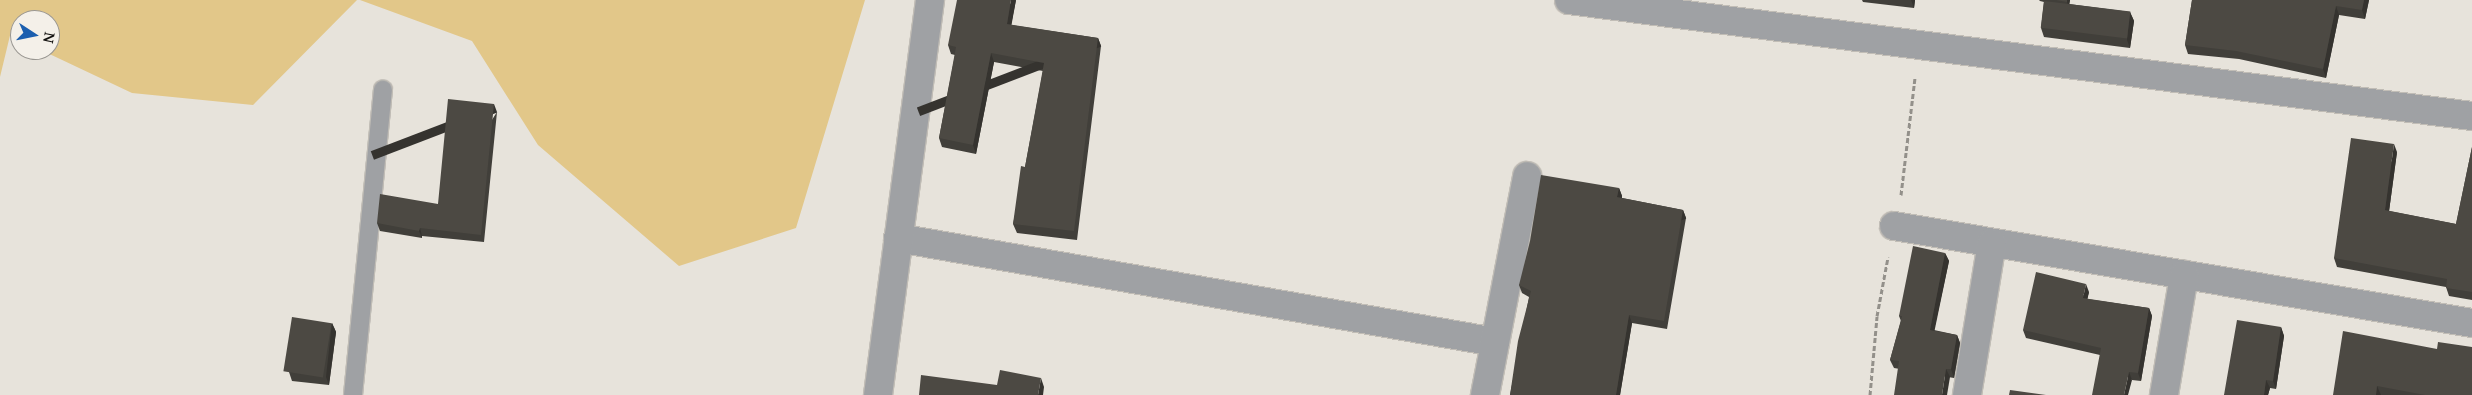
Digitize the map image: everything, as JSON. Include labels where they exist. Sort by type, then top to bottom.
[{"type":"street","points":[[878,395],[930,0]]},
{"type":"street","points":[[1569,0],[1622,5],[2472,116]]},
{"type":"street","points":[[1484,395],[1527,176]]},
{"type":"street","points":[[1894,226],[2472,323]]},
{"type":"street","points":[[898,238],[1495,342]]},
{"type":"street","points":[[1966,395],[1992,243]]},
{"type":"street","points":[[2164,395],[2184,275]]},
{"type":"lane","points":[[353,395],[383,89]]},
{"type":"shaded area","points":[[0,0],[357,0],[253,105],[132,93],[60,59],[60,10],[10,10],[10,35],[0,77]]},
{"type":"shaded area","points":[[360,0],[865,0],[796,228],[679,266],[538,145],[472,41]]},
{"type":"building","points":[[957,0],[1011,0],[1007,24],[1098,38],[1074,231],[1013,224],[1021,166],[1025,167],[1044,63],[991,53],[973,145],[939,138],[956,47],[948,45]]},
{"type":"building","points":[[2192,0],[2364,0],[2362,10],[2336,6],[2323,69],[2236,51],[2185,45]]},
{"type":"building","points":[[2044,1],[2130,12],[2127,38],[2041,28]]},
{"type":"building","points":[[448,99],[494,104],[481,235],[420,228],[419,231],[377,223],[380,194],[438,204]]},
{"type":"building","points":[[2351,138],[2394,144],[2385,210],[2456,224],[2472,147],[2472,292],[2446,288],[2447,279],[2334,258]]},
{"type":"building","points":[[1541,175],[1619,188],[1617,197],[1683,210],[1664,321],[1629,315],[1616,395],[1510,395],[1518,341],[1531,291],[1519,285],[1530,241]]},
{"type":"building","points":[[1913,246],[1945,253],[1930,330],[1957,335],[1951,369],[1946,369],[1942,395],[1894,395],[1899,361],[1890,360],[1902,316],[1899,316]]},
{"type":"building","points":[[2036,272],[2086,284],[2083,298],[2149,308],[2138,373],[2129,372],[2124,395],[2092,395],[2101,348],[2023,330]]},
{"type":"building","points":[[292,317],[332,323],[323,378],[283,371]]},
{"type":"building","points":[[2237,320],[2281,327],[2273,381],[2266,380],[2264,395],[2224,395]]},
{"type":"building","points":[[2343,331],[2437,349],[2438,342],[2472,347],[2472,395],[2425,395],[2377,386],[2376,395],[2333,395]]},
{"type":"building","points":[[1000,370],[1041,378],[1038,395],[919,395],[921,375],[997,385]]},
{"type":"building","points":[[2010,390],[2046,395],[2009,395]]}]
